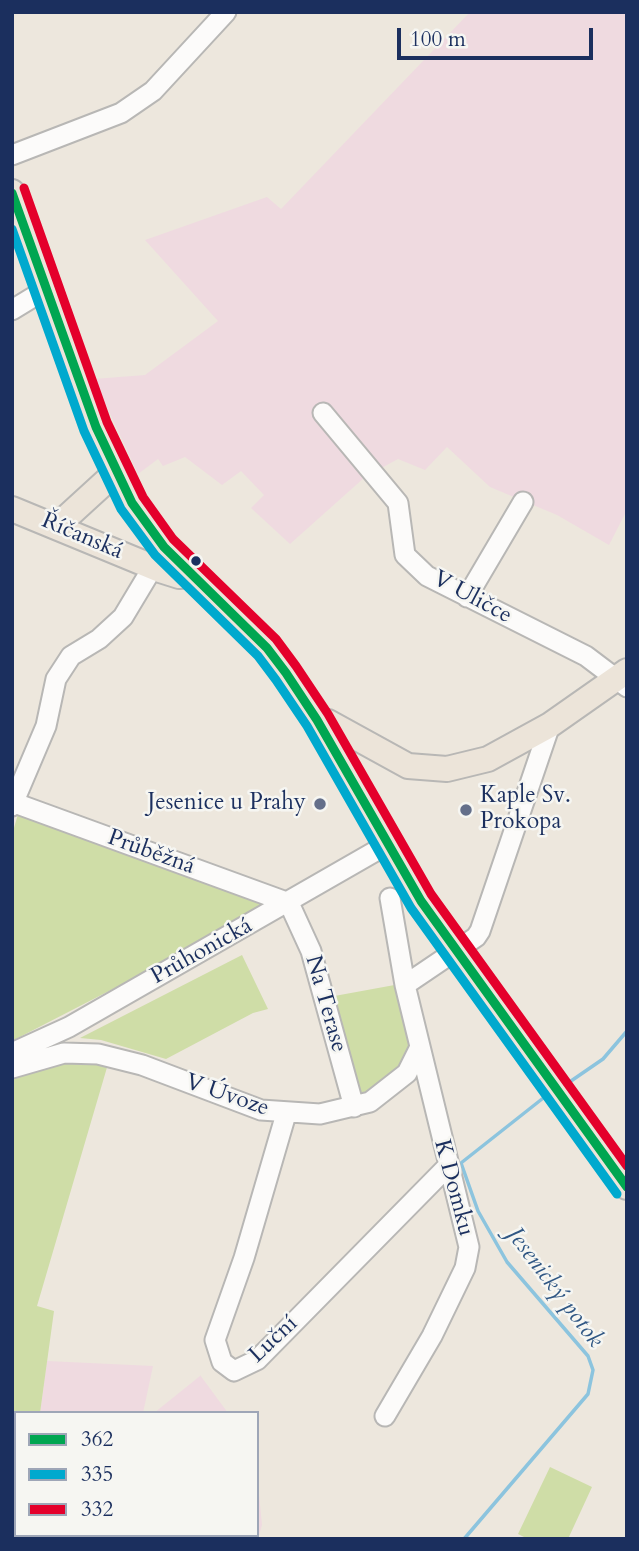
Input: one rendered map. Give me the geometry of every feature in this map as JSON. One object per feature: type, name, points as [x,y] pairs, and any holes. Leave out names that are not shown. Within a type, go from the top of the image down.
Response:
[{"type":"main road","points":[[12,192],[115,472],[141,518],[191,575],[267,648],[317,720],[388,844],[454,950],[627,1187]]},
{"type":"main road","points":[[57,526],[115,472]]},
{"type":"main road","name":"Říčanská","points":[[12,509],[153,567],[179,576],[191,575]]},
{"type":"main road","points":[[317,720],[408,766],[447,769],[488,759],[551,725],[623,679]]},
{"type":"street","points":[[12,155],[121,113],[153,91],[226,12]]},
{"type":"street","points":[[12,310],[48,288]]},
{"type":"street","name":"V Uličce","points":[[323,413],[398,503],[405,555],[427,576],[586,656],[623,679]]},
{"type":"street","points":[[467,597],[523,502]]},
{"type":"street","points":[[13,803],[46,726],[56,678],[71,656],[99,639],[123,617],[153,567]]},
{"type":"street","points":[[405,985],[476,937],[480,931],[551,725]]},
{"type":"street","name":"Průběžná","points":[[13,803],[289,903]]},
{"type":"street","name":"Průhonická","points":[[12,1053],[69,1027],[388,844]]},
{"type":"street","name":"K Domku","points":[[385,1416],[432,1336],[468,1257],[468,1235],[447,1167],[405,985],[390,898]]},
{"type":"street","name":"Na Terase","points":[[289,903],[311,951],[354,1107]]},
{"type":"street","name":"V Úvoze","points":[[12,1068],[64,1053],[99,1054],[142,1065],[261,1110],[286,1114],[320,1114],[370,1102],[400,1080],[413,1066],[420,1046]]},
{"type":"street","name":"Luční","points":[[286,1114],[244,1258],[215,1340],[222,1362],[234,1371],[257,1360],[447,1167]]},
{"type":"shaded area","points":[[470,12],[627,12],[627,510],[609,545],[557,515],[490,487],[447,447],[425,470],[398,459],[365,477],[290,544],[251,508],[264,495],[241,471],[222,485],[185,457],[163,466],[158,459],[138,474],[94,379],[145,375],[218,321],[145,240],[267,197],[281,209]]},
{"type":"shaded area","points":[[47,1361],[153,1366],[143,1411],[40,1411]]},
{"type":"shaded area","points":[[200,1376],[227,1411],[156,1411]]},
{"type":"shaded area","points":[[12,1455],[14,1537],[259,1537],[258,1539],[12,1539]]},
{"type":"shaded area","points":[[259,1494],[262,1525],[259,1536]]},
{"type":"green space","points":[[18,814],[267,901],[268,909],[12,1041],[12,835]]},
{"type":"green space","points":[[242,955],[268,1009],[253,1013],[166,1059],[101,1040],[80,1038]]},
{"type":"green space","points":[[400,984],[412,1053],[389,1080],[361,1096],[329,997]]},
{"type":"green space","points":[[90,1061],[108,1064],[37,1306],[54,1311],[40,1411],[14,1411],[14,1456],[12,1076],[60,1062]]},
{"type":"green space","points":[[550,1467],[592,1487],[568,1539],[528,1539],[518,1534]]},
{"type":"waterway","name":"Jesenický potok","points":[[571,1081],[603,1059],[627,1031]]},
{"type":"waterway","name":"Jesenický potok","points":[[464,1539],[588,1394],[593,1370],[588,1356],[507,1262],[478,1211],[461,1163],[542,1099]]},
{"type":"transit line","name":"332","points":[[24,188],[107,422],[143,497],[173,539],[276,639],[296,666],[328,714],[431,894],[627,1166]]},
{"type":"transit line","name":"362","points":[[12,193],[96,427],[132,503],[164,547],[267,648],[286,673],[317,720],[421,901],[627,1187]]},
{"type":"transit line","name":"335","points":[[12,229],[84,431],[121,509],[155,555],[258,656],[276,680],[307,726],[411,908],[617,1194]]},
{"type":"place","name":"Jesenice u Prahy","points":[[320,804]]},
{"type":"place","name":"Kaple Sv. Prokopa","points":[[466,810]]}]
